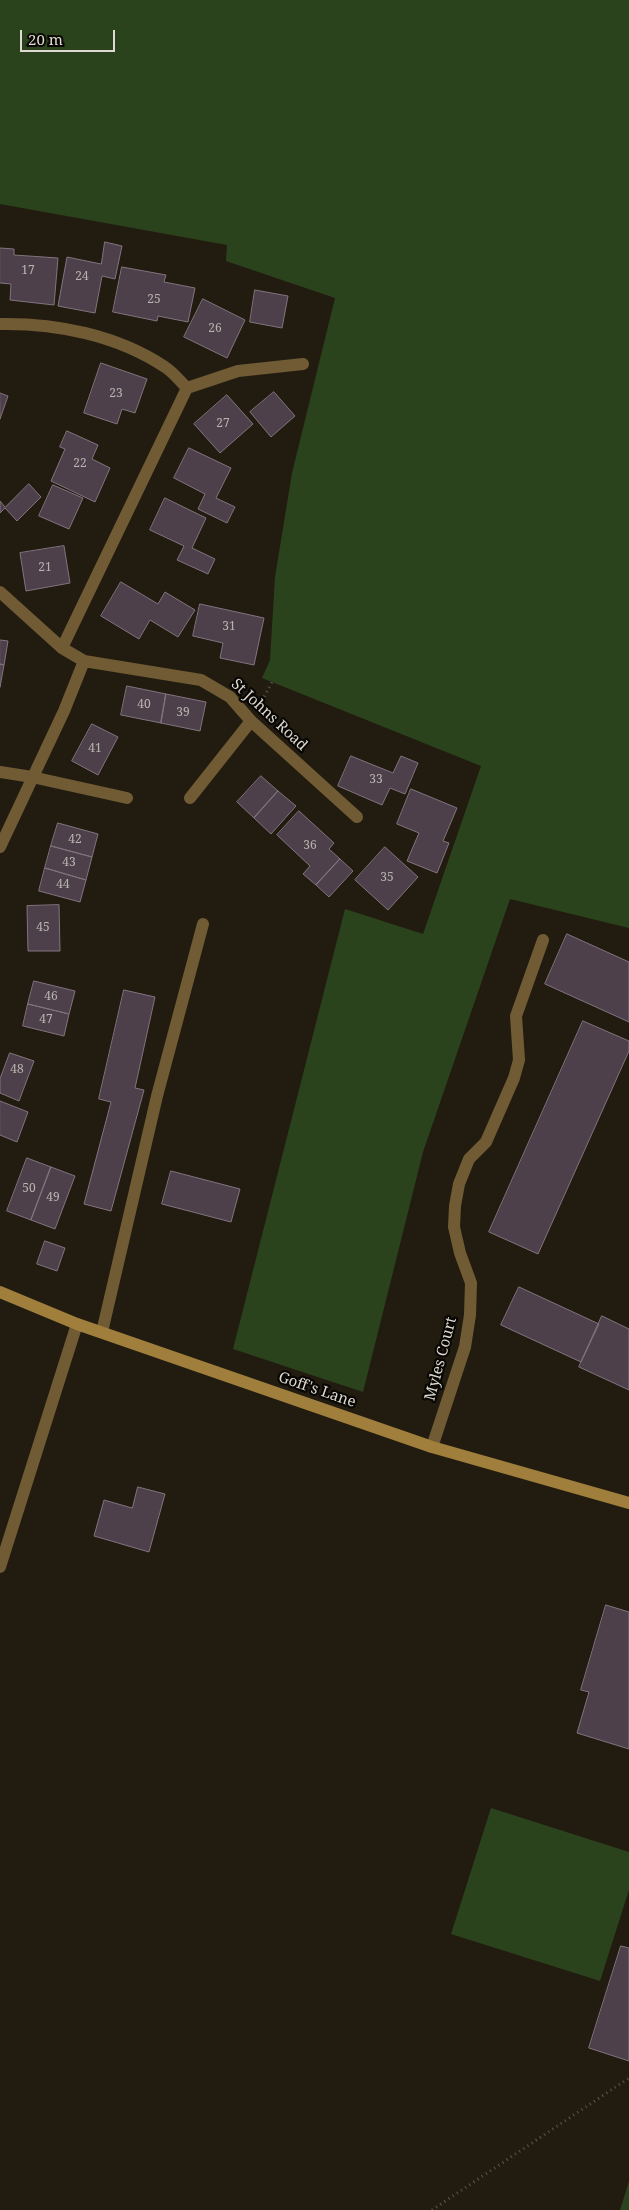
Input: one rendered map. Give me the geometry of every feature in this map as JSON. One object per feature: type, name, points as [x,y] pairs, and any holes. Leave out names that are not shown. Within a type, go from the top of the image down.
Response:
[{"type":"main road","name":"Goff's Lane","points":[[0,1292],[77,1324],[432,1447],[629,1503]]},
{"type":"street","points":[[0,324],[28,324],[77,331],[128,347],[166,367],[187,388]]},
{"type":"street","points":[[62,648],[187,388],[238,371],[303,364]]},
{"type":"street","name":"St Johns Road","points":[[0,592],[62,648],[84,661],[201,680],[230,697],[251,722],[356,817]]},
{"type":"street","points":[[0,847],[64,711],[84,661]]},
{"type":"street","points":[[190,798],[251,722]]},
{"type":"street","points":[[0,772],[32,777],[127,798]]},
{"type":"street","points":[[102,1332],[157,1096],[203,924]]},
{"type":"street","name":"Myles Court","points":[[432,1447],[464,1347],[470,1315],[471,1283],[460,1253],[454,1227],[459,1184],[469,1159],[486,1142],[514,1078],[519,1060],[516,1016],[543,940]]},
{"type":"street","points":[[0,1568],[77,1324]]},
{"type":"path","points":[[432,2210],[629,2078]]},
{"type":"green space","points":[[0,0],[629,0],[629,928],[510,899],[423,1152],[363,1392],[233,1349],[345,909],[423,934],[481,766],[262,678],[270,660],[275,577],[292,473],[335,298],[226,261],[227,245],[0,204]]},
{"type":"green space","points":[[491,1808],[629,1852],[629,1890],[600,1981],[451,1934]]},
{"type":"green space","points":[[629,2181],[629,2210],[620,2210]]},
{"type":"building","points":[[105,242],[122,246],[115,279],[102,276],[95,313],[58,306],[67,257],[101,264]]},
{"type":"building","points":[[0,248],[14,249],[14,255],[58,258],[54,305],[10,300],[11,284],[0,283]]},
{"type":"building","points":[[122,267],[166,275],[164,282],[195,288],[188,322],[158,316],[157,321],[113,312]]},
{"type":"building","points":[[255,290],[288,296],[282,328],[250,322]]},
{"type":"building","points":[[203,299],[245,320],[227,358],[184,337]]},
{"type":"building","points":[[101,363],[147,379],[135,413],[122,409],[117,424],[84,413]]},
{"type":"building","points":[[274,392],[295,416],[271,437],[250,412]]},
{"type":"building","points":[[0,393],[8,396],[0,419]]},
{"type":"building","points":[[227,395],[253,424],[220,453],[194,424]]},
{"type":"building","points":[[67,431],[98,445],[92,459],[110,468],[95,502],[51,481],[65,449],[60,447]]},
{"type":"building","points":[[189,448],[231,468],[216,498],[235,507],[227,523],[198,509],[205,494],[174,478]]},
{"type":"building","points":[[29,484],[41,497],[17,521],[5,508],[0,513],[0,501],[5,507]]},
{"type":"building","points":[[53,485],[83,498],[69,529],[39,516]]},
{"type":"building","points":[[165,498],[206,518],[192,548],[215,559],[208,574],[177,560],[184,546],[150,530]]},
{"type":"building","points":[[64,546],[70,583],[26,591],[20,553]]},
{"type":"building","points":[[121,582],[158,604],[165,592],[195,610],[178,637],[150,620],[139,639],[101,616]]},
{"type":"building","points":[[200,604],[264,618],[254,665],[220,658],[223,643],[193,636]]},
{"type":"building","points":[[0,640],[8,641],[4,665],[0,664]]},
{"type":"building","points":[[0,664],[4,665],[0,687]]},
{"type":"building","points":[[127,686],[166,694],[161,723],[121,715]]},
{"type":"building","points":[[166,694],[206,702],[200,731],[161,723]]},
{"type":"building","points":[[92,724],[118,737],[98,775],[72,761]]},
{"type":"building","points":[[351,756],[393,773],[401,756],[418,763],[405,794],[390,788],[382,805],[338,786]]},
{"type":"building","points":[[261,776],[278,791],[254,818],[237,802]]},
{"type":"building","points":[[411,789],[457,808],[443,841],[449,843],[437,873],[407,861],[419,833],[397,824]]},
{"type":"building","points":[[278,791],[296,806],[271,834],[254,818]]},
{"type":"building","points":[[299,811],[334,843],[329,849],[340,859],[316,885],[303,874],[310,866],[277,835]]},
{"type":"building","points":[[58,823],[98,834],[92,857],[51,846]]},
{"type":"building","points":[[51,846],[92,857],[86,880],[45,868]]},
{"type":"building","points":[[385,847],[418,877],[388,910],[355,880]]},
{"type":"building","points":[[340,859],[353,871],[329,897],[316,885]]},
{"type":"building","points":[[45,868],[86,880],[80,902],[39,891]]},
{"type":"building","points":[[59,905],[60,951],[28,951],[27,906]]},
{"type":"building","points":[[567,934],[629,962],[629,1022],[545,984]]},
{"type":"building","points":[[34,981],[75,991],[69,1014],[28,1004]]},
{"type":"building","points":[[124,990],[155,997],[135,1088],[144,1090],[111,1211],[84,1204],[111,1102],[99,1099]]},
{"type":"building","points":[[28,1004],[69,1014],[64,1036],[23,1026]]},
{"type":"building","points":[[583,1021],[629,1041],[629,1051],[538,1254],[489,1232]]},
{"type":"building","points":[[10,1053],[34,1061],[19,1101],[0,1093],[0,1079]]},
{"type":"building","points":[[0,1101],[28,1112],[17,1142],[0,1135]]},
{"type":"building","points":[[27,1158],[51,1167],[31,1220],[7,1211]]},
{"type":"building","points":[[51,1167],[75,1176],[55,1229],[31,1220]]},
{"type":"building","points":[[171,1171],[240,1189],[231,1222],[162,1204]]},
{"type":"building","points":[[45,1241],[65,1248],[57,1271],[37,1264]]},
{"type":"building","points":[[519,1287],[599,1324],[581,1362],[501,1325]]},
{"type":"building","points":[[602,1316],[629,1329],[629,1390],[579,1367]]},
{"type":"building","points":[[138,1487],[165,1494],[149,1552],[94,1536],[104,1500],[132,1508]]},
{"type":"building","points":[[606,1605],[629,1612],[629,1749],[577,1733],[589,1692],[581,1690]]},
{"type":"building","points":[[621,1946],[629,1948],[629,2061],[589,2048]]}]
